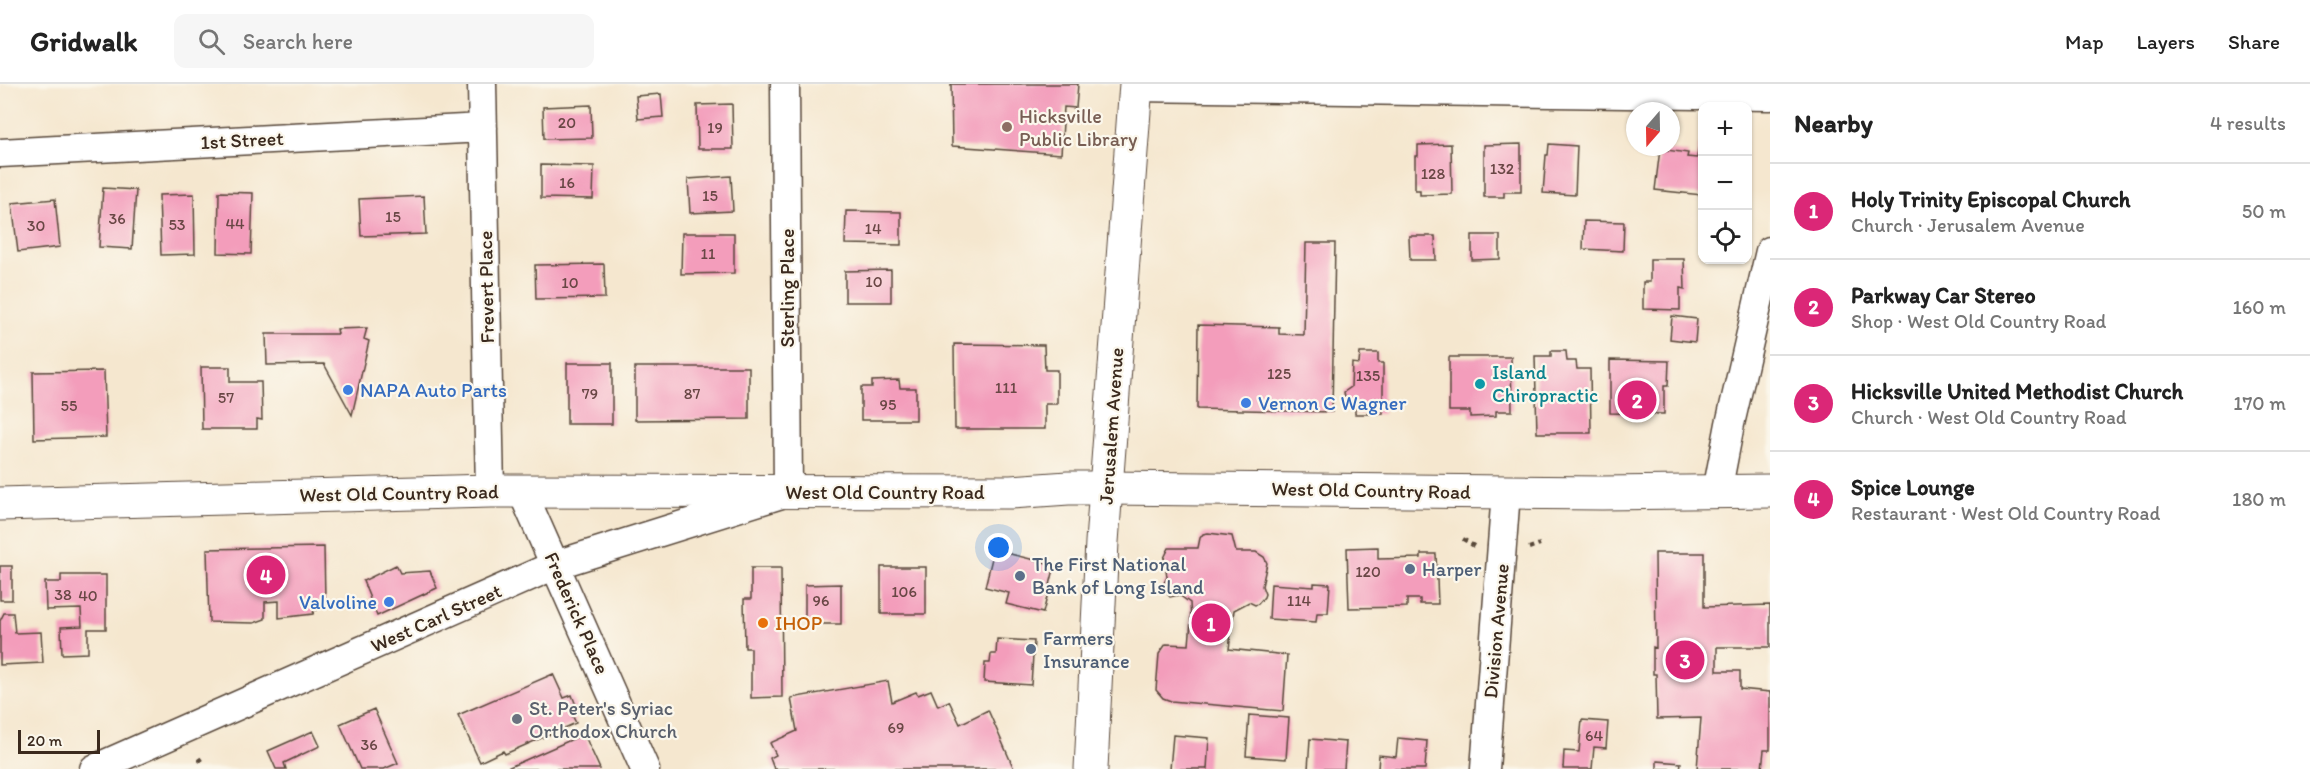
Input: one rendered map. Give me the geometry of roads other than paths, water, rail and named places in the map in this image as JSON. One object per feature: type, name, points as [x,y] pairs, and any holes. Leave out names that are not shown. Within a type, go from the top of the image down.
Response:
[{"type":"main road","name":"Jerusalem Avenue","points":[[1091,769],[1106,488],[1135,86]]},
{"type":"main road","name":"West Old Country Road","points":[[0,504],[489,490],[1011,492],[1106,488],[1506,492],[1770,491]]},
{"type":"street","name":"Frevert Place","points":[[482,84],[489,490]]},
{"type":"street","name":"Sterling Place","points":[[785,84],[788,492]]},
{"type":"street","points":[[1135,86],[1770,96]]},
{"type":"street","name":"1st Street","points":[[0,153],[483,128]]},
{"type":"street","points":[[1717,492],[1730,424],[1770,251]]},
{"type":"street","name":"Frederick Place","points":[[522,491],[645,769]]},
{"type":"street","name":"West Carl Street","points":[[94,769],[555,565],[788,492]]},
{"type":"street","name":"Division Avenue","points":[[1485,769],[1506,492]]},
{"type":"place","name":"Hicksville Public Library","points":[[1007,127]]},
{"type":"place","name":"Island Chiropractic","points":[[1480,384]]},
{"type":"place","name":"NAPA Auto Parts","points":[[348,390]]},
{"type":"place","name":"Parkway Car Stereo","points":[[1637,400]]},
{"type":"place","name":"Vernon C Wagner","points":[[1246,403]]},
{"type":"place","name":"Harper","points":[[1410,569]]},
{"type":"place","name":"Spice Lounge","points":[[266,575]]},
{"type":"place","name":"The First National Bank of Long Island","points":[[1020,576]]},
{"type":"place","name":"Valvoline","points":[[389,602]]},
{"type":"place","name":"IHOP","points":[[763,623]]},
{"type":"place","name":"Holy Trinity Episcopal Church","points":[[1211,623]]},
{"type":"place","name":"Farmers Insurance","points":[[1031,649]]},
{"type":"place","name":"Hicksville United Methodist Church","points":[[1685,660]]},
{"type":"place","name":"St. Peter's Syriac Orthodox Church","points":[[517,719]]}]
